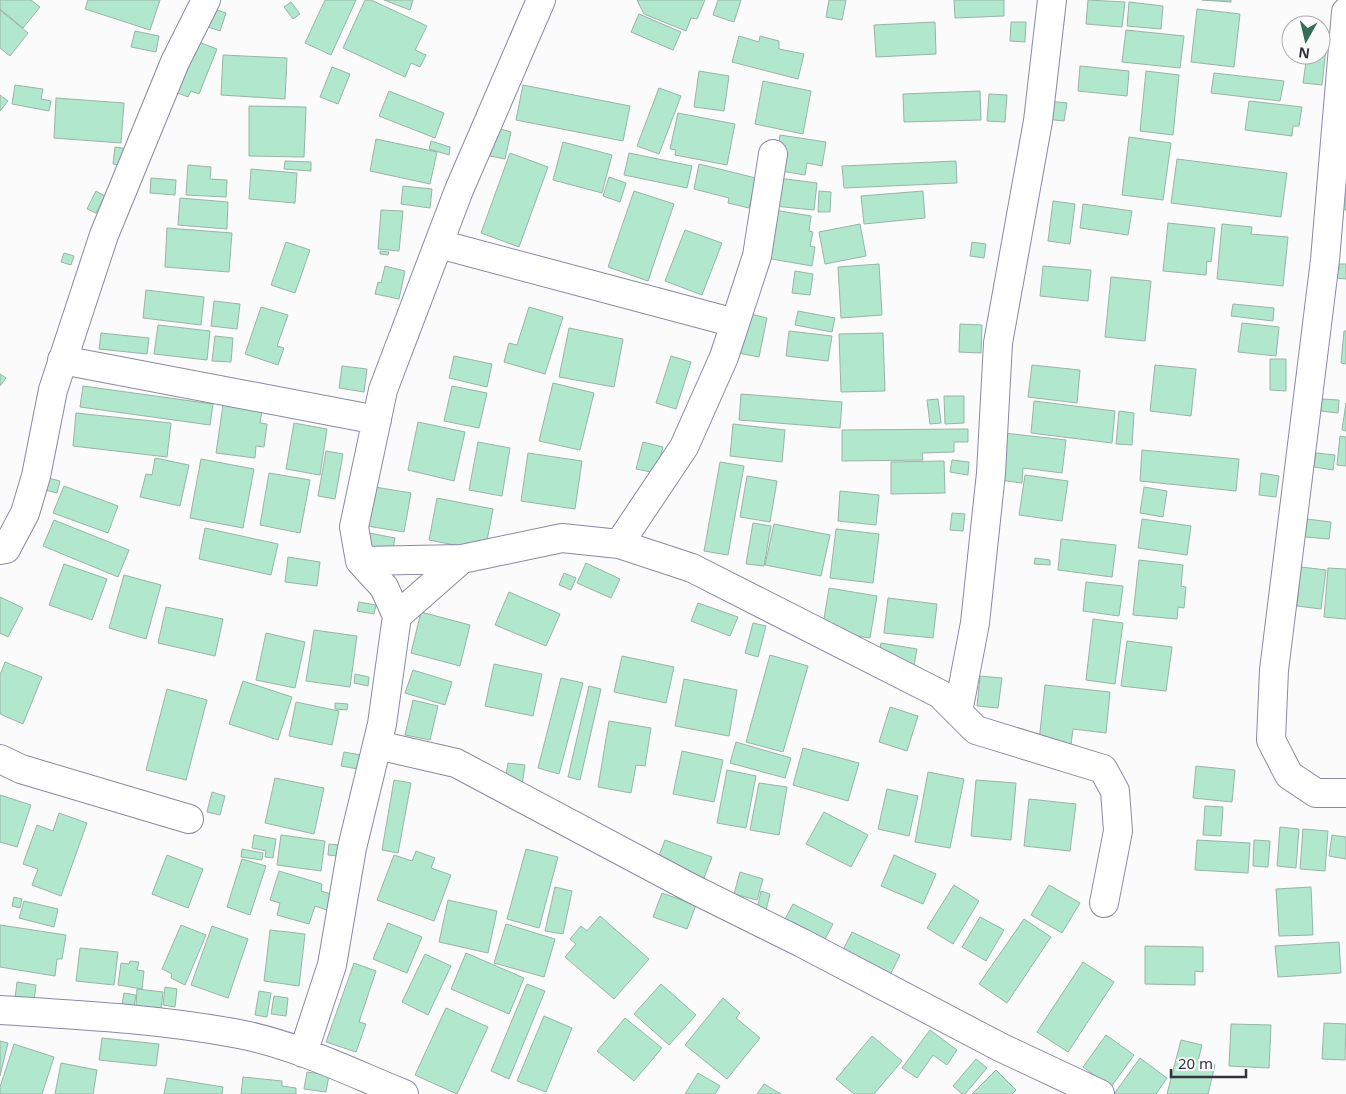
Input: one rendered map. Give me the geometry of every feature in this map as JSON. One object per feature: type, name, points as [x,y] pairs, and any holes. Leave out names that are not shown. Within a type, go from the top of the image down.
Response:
[{"type":"street","points":[[0,550],[6,549],[25,514],[36,476],[53,390],[104,234],[175,62],[206,0]]},
{"type":"street","points":[[303,1053],[332,965],[352,848],[377,745],[397,616],[384,587],[360,561],[354,527],[377,420],[384,390],[439,244],[508,73],[541,0]]},
{"type":"street","points":[[958,712],[976,613],[990,474],[998,343],[1038,121],[1052,0]]},
{"type":"street","points":[[1346,12],[1325,260],[1274,670],[1270,740],[1289,775],[1316,792],[1346,793]]},
{"type":"street","points":[[619,544],[684,447],[724,357],[757,256],[773,154]]},
{"type":"street","points":[[439,244],[735,323]]},
{"type":"street","points":[[62,360],[377,420]]},
{"type":"street","points":[[360,561],[462,559],[562,538],[619,544],[692,568],[940,694],[976,730],[1103,769],[1115,791],[1118,831],[1104,903]]},
{"type":"street","points":[[397,616],[462,559]]},
{"type":"street","points":[[377,745],[456,763],[691,888],[802,943],[1000,1047],[1100,1094]]},
{"type":"street","points":[[0,759],[21,768],[189,819]]},
{"type":"street","points":[[0,1010],[122,1018],[240,1034],[303,1053],[404,1094]]},
{"type":"building","points":[[0,0],[31,0],[40,7],[23,28],[0,9]]},
{"type":"building","points":[[88,0],[160,0],[150,30],[85,9]]},
{"type":"building","points":[[325,0],[356,0],[331,55],[305,43]]},
{"type":"building","points":[[365,0],[371,0],[427,26],[415,50],[426,55],[420,67],[411,63],[405,77],[343,48]]},
{"type":"building","points":[[384,0],[413,0],[410,10]]},
{"type":"building","points":[[637,0],[705,0],[697,19],[691,18],[686,31],[644,14]]},
{"type":"building","points":[[718,0],[741,0],[734,22],[713,15]]},
{"type":"building","points":[[829,0],[846,0],[842,20],[826,17]]},
{"type":"building","points":[[954,0],[1004,0],[1004,16],[955,18]]},
{"type":"building","points":[[1088,0],[1125,2],[1122,27],[1086,24]]},
{"type":"building","points":[[1202,0],[1231,0],[1231,2]]},
{"type":"building","points":[[291,2],[300,14],[293,19],[284,7]]},
{"type":"building","points":[[1129,2],[1163,6],[1161,29],[1127,26]]},
{"type":"building","points":[[211,8],[226,13],[220,31],[205,26]]},
{"type":"building","points":[[1197,9],[1240,14],[1234,67],[1191,62]]},
{"type":"building","points":[[0,10],[28,33],[10,56],[0,48]]},
{"type":"building","points":[[639,14],[681,32],[673,50],[631,32]]},
{"type":"building","points":[[935,22],[936,54],[876,57],[874,25]]},
{"type":"building","points":[[1011,22],[1026,22],[1025,42],[1010,41]]},
{"type":"building","points":[[1126,30],[1184,36],[1180,68],[1122,62]]},
{"type":"building","points":[[135,31],[159,36],[156,52],[131,47]]},
{"type":"building","points":[[739,36],[759,42],[760,36],[779,41],[779,49],[804,54],[798,79],[732,62]]},
{"type":"building","points":[[196,41],[217,49],[199,94],[191,91],[188,97],[175,92]]},
{"type":"building","points":[[223,55],[287,58],[285,99],[221,95]]},
{"type":"building","points":[[1306,65],[1324,65],[1322,85],[1303,83]]},
{"type":"building","points":[[1080,66],[1129,71],[1127,96],[1078,91]]},
{"type":"building","points":[[332,67],[350,74],[338,104],[320,97]]},
{"type":"building","points":[[699,71],[729,76],[724,111],[694,107]]},
{"type":"building","points":[[1146,71],[1179,75],[1173,135],[1140,131]]},
{"type":"building","points":[[1214,73],[1284,81],[1280,101],[1211,93]]},
{"type":"building","points":[[763,81],[811,91],[803,134],[755,124]]},
{"type":"building","points":[[15,85],[43,89],[41,99],[51,101],[49,111],[12,104]]},
{"type":"building","points":[[523,85],[630,106],[623,141],[516,120]]},
{"type":"building","points":[[659,88],[681,96],[659,154],[637,146]]},
{"type":"building","points":[[389,91],[444,113],[435,138],[379,116]]},
{"type":"building","points":[[980,91],[981,120],[904,122],[903,94]]},
{"type":"building","points":[[989,94],[1007,95],[1005,122],[987,121]]},
{"type":"building","points":[[0,95],[8,101],[0,111]]},
{"type":"building","points":[[56,98],[124,103],[121,143],[54,138]]},
{"type":"building","points":[[1047,101],[1067,103],[1064,121],[1045,119]]},
{"type":"building","points":[[1249,101],[1302,107],[1299,126],[1293,126],[1292,136],[1245,130]]},
{"type":"building","points":[[249,106],[306,107],[304,157],[249,156]]},
{"type":"building","points":[[678,113],[735,124],[727,165],[675,155],[676,150],[670,149]]},
{"type":"building","points":[[497,128],[511,132],[505,159],[490,156]]},
{"type":"building","points":[[780,135],[826,142],[822,166],[807,163],[805,175],[775,170]]},
{"type":"building","points":[[1129,137],[1171,143],[1163,200],[1122,195]]},
{"type":"building","points":[[376,139],[437,152],[430,184],[370,171]]},
{"type":"building","points":[[431,141],[450,147],[449,155],[429,149]]},
{"type":"building","points":[[563,142],[612,155],[602,193],[553,180]]},
{"type":"building","points":[[115,147],[128,149],[127,166],[113,164]]},
{"type":"building","points":[[510,153],[548,167],[519,247],[481,233]]},
{"type":"building","points":[[629,153],[692,166],[687,188],[624,175]]},
{"type":"building","points":[[1177,159],[1287,173],[1281,217],[1171,203]]},
{"type":"building","points":[[285,161],[311,162],[311,171],[284,169]]},
{"type":"building","points":[[956,161],[957,183],[844,188],[842,166]]},
{"type":"building","points":[[699,164],[756,178],[749,208],[728,203],[729,198],[694,189]]},
{"type":"building","points":[[188,165],[211,167],[210,179],[227,180],[226,197],[186,195]]},
{"type":"building","points":[[251,169],[297,173],[295,203],[249,199]]},
{"type":"building","points":[[609,177],[626,183],[620,202],[603,196]]},
{"type":"building","points":[[151,178],[176,180],[175,195],[150,193]]},
{"type":"building","points":[[778,178],[817,183],[814,210],[774,206]]},
{"type":"building","points":[[403,186],[432,189],[430,208],[401,204]]},
{"type":"building","points":[[96,191],[105,196],[96,213],[87,209]]},
{"type":"building","points":[[634,191],[674,204],[648,281],[608,267]]},
{"type":"building","points":[[819,191],[831,192],[830,212],[818,212]]},
{"type":"building","points":[[923,191],[925,218],[864,224],[861,196]]},
{"type":"building","points":[[1342,192],[1346,193],[1346,210],[1341,209]]},
{"type":"building","points":[[180,198],[228,202],[227,229],[178,225]]},
{"type":"building","points":[[1053,201],[1075,204],[1070,244],[1048,241]]},
{"type":"building","points":[[1083,204],[1132,211],[1128,235],[1080,228]]},
{"type":"building","points":[[381,210],[403,211],[399,251],[378,249]]},
{"type":"building","points":[[774,210],[811,216],[809,231],[813,232],[810,246],[815,247],[812,266],[766,258]]},
{"type":"building","points":[[1168,223],[1215,228],[1211,262],[1207,261],[1206,275],[1163,271]]},
{"type":"building","points":[[860,224],[866,256],[825,264],[819,232]]},
{"type":"building","points":[[1222,224],[1252,227],[1251,234],[1288,237],[1283,286],[1217,279]]},
{"type":"building","points":[[167,228],[232,233],[229,272],[165,267]]},
{"type":"building","points":[[685,230],[722,243],[702,295],[665,281]]},
{"type":"building","points":[[286,242],[310,250],[295,293],[271,285]]},
{"type":"building","points":[[972,242],[986,244],[984,258],[970,256]]},
{"type":"building","points":[[380,251],[389,252],[388,255],[380,254]]},
{"type":"building","points":[[64,253],[74,256],[71,265],[61,262]]},
{"type":"building","points":[[879,264],[882,315],[841,318],[838,267]]},
{"type":"building","points":[[1339,264],[1346,264],[1346,279],[1335,278],[1335,270],[1339,270]]},
{"type":"building","points":[[385,266],[405,271],[399,299],[375,294],[378,282],[381,283]]},
{"type":"building","points":[[1043,266],[1091,270],[1088,301],[1040,296]]},
{"type":"building","points":[[795,271],[813,274],[810,295],[792,293]]},
{"type":"building","points":[[1111,277],[1151,281],[1145,341],[1105,337]]},
{"type":"building","points":[[146,290],[204,297],[201,325],[143,318]]},
{"type":"building","points":[[214,301],[240,304],[237,329],[211,326]]},
{"type":"building","points":[[1233,304],[1274,308],[1273,321],[1231,316]]},
{"type":"building","points":[[261,307],[288,315],[277,346],[284,348],[278,365],[245,354]]},
{"type":"building","points":[[529,307],[563,317],[545,374],[504,362],[509,343],[517,345]]},
{"type":"building","points":[[798,311],[835,318],[832,332],[795,325]]},
{"type":"building","points":[[747,313],[767,318],[759,357],[738,353]]},
{"type":"building","points":[[1242,323],[1279,327],[1276,356],[1238,352]]},
{"type":"building","points":[[960,324],[982,325],[981,353],[959,352]]},
{"type":"building","points":[[158,325],[210,331],[207,360],[154,354]]},
{"type":"building","points":[[569,328],[623,339],[614,387],[559,377]]},
{"type":"building","points":[[789,331],[832,336],[828,361],[786,356]]},
{"type":"building","points":[[1344,331],[1346,331],[1346,364],[1341,363]]},
{"type":"building","points":[[101,333],[149,338],[147,354],[99,349]]},
{"type":"building","points":[[883,333],[885,391],[841,392],[839,334]]},
{"type":"building","points":[[215,336],[233,338],[231,362],[212,361]]},
{"type":"building","points":[[454,356],[492,364],[487,387],[449,378]]},
{"type":"building","points":[[671,356],[691,362],[676,409],[656,403]]},
{"type":"building","points":[[1270,359],[1286,359],[1286,391],[1270,390]]},
{"type":"building","points":[[1032,365],[1080,370],[1077,403],[1028,397]]},
{"type":"building","points":[[1155,365],[1196,369],[1191,416],[1150,411]]},
{"type":"building","points":[[342,366],[367,369],[364,392],[339,388]]},
{"type":"building","points":[[0,374],[6,378],[0,386]]},
{"type":"building","points":[[553,383],[594,393],[580,450],[539,441]]},
{"type":"building","points":[[83,386],[213,404],[210,425],[80,407]]},
{"type":"building","points":[[452,386],[487,393],[479,428],[444,421]]},
{"type":"building","points":[[741,394],[842,402],[840,428],[739,420]]},
{"type":"building","points":[[944,396],[964,396],[964,423],[945,424]]},
{"type":"building","points":[[938,399],[941,423],[930,424],[927,400]]},
{"type":"building","points":[[1322,399],[1339,400],[1338,413],[1321,411]]},
{"type":"building","points":[[1034,401],[1115,411],[1112,443],[1031,433]]},
{"type":"building","points":[[1346,403],[1346,431],[1342,430]]},
{"type":"building","points":[[223,405],[262,410],[260,423],[267,424],[264,447],[256,446],[255,458],[216,453]]},
{"type":"building","points":[[1119,411],[1134,413],[1132,445],[1116,444]]},
{"type":"building","points":[[76,413],[171,423],[167,457],[73,446]]},
{"type":"building","points":[[418,422],[465,432],[454,481],[408,470]]},
{"type":"building","points":[[294,423],[327,429],[320,475],[286,469]]},
{"type":"building","points":[[733,424],[785,430],[782,462],[730,456]]},
{"type":"building","points":[[968,429],[968,442],[954,442],[954,452],[922,453],[923,460],[842,461],[842,430]]},
{"type":"building","points":[[1004,433],[1066,440],[1062,473],[1023,468],[1022,483],[999,480]]},
{"type":"building","points":[[1340,436],[1346,437],[1346,466],[1337,465]]},
{"type":"building","points":[[478,442],[510,448],[502,496],[469,490]]},
{"type":"building","points":[[643,442],[663,447],[656,473],[636,469]]},
{"type":"building","points":[[1142,450],[1239,459],[1236,491],[1140,481]]},
{"type":"building","points":[[326,451],[343,454],[335,499],[318,496]]},
{"type":"building","points":[[528,453],[582,461],[575,509],[521,501]]},
{"type":"building","points":[[1316,453],[1335,455],[1333,470],[1314,467]]},
{"type":"building","points":[[155,458],[189,465],[180,506],[140,497],[146,474],[152,475]]},
{"type":"building","points":[[201,459],[254,469],[243,528],[190,518]]},
{"type":"building","points":[[952,460],[969,462],[968,475],[950,472]]},
{"type":"building","points":[[944,461],[945,493],[891,494],[891,462]]},
{"type":"building","points":[[720,462],[744,466],[728,555],[704,551]]},
{"type":"building","points":[[269,473],[310,480],[300,533],[260,525]]},
{"type":"building","points":[[1261,473],[1279,476],[1276,497],[1259,495]]},
{"type":"building","points":[[1025,475],[1068,481],[1062,521],[1019,515]]},
{"type":"building","points":[[747,476],[777,481],[770,522],[740,517]]},
{"type":"building","points":[[48,478],[60,481],[57,493],[45,490]]},
{"type":"building","points":[[64,486],[118,506],[108,533],[53,513]]},
{"type":"building","points":[[375,487],[411,493],[404,532],[367,526]]},
{"type":"building","points":[[1144,487],[1167,491],[1163,517],[1140,513]]},
{"type":"building","points":[[840,491],[879,495],[876,525],[838,521]]},
{"type":"building","points":[[437,498],[493,509],[485,551],[429,540]]},
{"type":"building","points":[[952,513],[965,514],[963,531],[950,530]]},
{"type":"building","points":[[1142,519],[1191,526],[1187,555],[1138,548]]},
{"type":"building","points":[[1307,519],[1331,522],[1329,539],[1305,537]]},
{"type":"building","points":[[54,520],[129,550],[118,577],[43,546]]},
{"type":"building","points":[[753,523],[771,526],[764,566],[746,564]]},
{"type":"building","points":[[774,524],[830,535],[821,576],[765,565]]},
{"type":"building","points":[[205,528],[278,544],[271,575],[199,559]]},
{"type":"building","points":[[836,529],[879,534],[873,583],[830,578]]},
{"type":"building","points":[[364,532],[395,538],[392,555],[360,549]]},
{"type":"building","points":[[1061,539],[1116,545],[1112,577],[1058,570]]},
{"type":"building","points":[[288,557],[320,562],[317,586],[285,582]]},
{"type":"building","points":[[1035,558],[1050,560],[1050,565],[1034,564]]},
{"type":"building","points":[[1139,560],[1183,565],[1181,586],[1186,587],[1184,608],[1178,607],[1177,619],[1133,615]]},
{"type":"building","points":[[586,563],[620,579],[611,598],[577,583]]},
{"type":"building","points":[[64,564],[107,579],[92,620],[49,605]]},
{"type":"building","points":[[1301,567],[1326,570],[1321,609],[1297,606]]},
{"type":"building","points":[[1328,568],[1346,569],[1346,619],[1324,617]]},
{"type":"building","points":[[564,573],[576,578],[571,590],[559,585]]},
{"type":"building","points":[[124,575],[161,585],[146,639],[109,628]]},
{"type":"building","points":[[1086,582],[1123,586],[1119,616],[1083,611]]},
{"type":"building","points":[[829,588],[877,596],[870,638],[822,631]]},
{"type":"building","points":[[509,592],[560,614],[546,646],[495,625]]},
{"type":"building","points":[[0,597],[23,608],[8,637],[0,633]]},
{"type":"building","points":[[888,598],[937,604],[933,638],[884,633]]},
{"type":"building","points":[[359,602],[376,605],[374,614],[357,611]]},
{"type":"building","points":[[698,603],[738,617],[730,636],[691,621]]},
{"type":"building","points":[[166,607],[223,619],[215,656],[158,643]]},
{"type":"building","points":[[421,612],[470,625],[460,666],[411,653]]},
{"type":"building","points":[[1093,619],[1123,623],[1115,684],[1086,680]]},
{"type":"building","points":[[753,623],[766,626],[758,657],[745,653]]},
{"type":"building","points":[[314,630],[357,636],[350,687],[306,681]]},
{"type":"building","points":[[266,633],[305,642],[295,688],[256,680]]},
{"type":"building","points":[[1127,641],[1172,647],[1166,691],[1121,686]]},
{"type":"building","points":[[881,643],[917,649],[914,666],[878,659]]},
{"type":"building","points":[[770,655],[808,666],[783,752],[746,742]]},
{"type":"building","points":[[622,656],[674,667],[666,703],[614,692]]},
{"type":"building","points":[[5,662],[42,677],[23,724],[0,714],[0,675]]},
{"type":"building","points":[[494,664],[542,674],[533,716],[485,706]]},
{"type":"building","points":[[413,670],[452,682],[445,705],[405,693]]},
{"type":"building","points":[[355,674],[369,677],[368,686],[354,683]]},
{"type":"building","points":[[980,676],[1002,678],[998,708],[977,706]]},
{"type":"building","points":[[561,678],[583,683],[559,774],[538,768]]},
{"type":"building","points":[[684,679],[737,690],[729,736],[675,726]]},
{"type":"building","points":[[243,681],[292,697],[278,740],[229,724]]},
{"type":"building","points":[[1045,685],[1110,692],[1106,733],[1073,729],[1071,745],[1039,741]]},
{"type":"building","points":[[589,686],[601,689],[580,780],[568,777]]},
{"type":"building","points":[[167,689],[207,700],[186,780],[146,770]]},
{"type":"building","points":[[413,700],[438,706],[430,740],[405,735]]},
{"type":"building","points":[[296,702],[339,711],[332,745],[289,736]]},
{"type":"building","points":[[335,703],[348,704],[347,710],[335,709]]},
{"type":"building","points":[[890,707],[918,716],[907,751],[879,742]]},
{"type":"building","points":[[609,721],[651,728],[645,766],[636,765],[631,793],[598,787]]},
{"type":"building","points":[[736,742],[791,758],[785,778],[730,763]]},
{"type":"building","points":[[803,748],[859,763],[848,801],[793,785]]},
{"type":"building","points":[[682,751],[723,760],[714,802],[673,794]]},
{"type":"building","points":[[344,752],[361,755],[358,769],[341,766]]},
{"type":"building","points":[[508,763],[525,765],[522,785],[505,782]]},
{"type":"building","points":[[1196,766],[1235,770],[1232,802],[1193,798]]},
{"type":"building","points":[[727,770],[756,776],[746,828],[717,823]]},
{"type":"building","points":[[928,772],[964,779],[950,848],[915,842]]},
{"type":"building","points":[[275,778],[324,788],[314,834],[265,823]]},
{"type":"building","points":[[394,780],[411,783],[398,853],[382,850]]},
{"type":"building","points":[[976,780],[1016,783],[1011,840],[971,836]]},
{"type":"building","points":[[759,783],[787,787],[779,835],[750,830]]},
{"type":"building","points":[[887,789],[918,796],[909,836],[878,829]]},
{"type":"building","points":[[212,792],[225,796],[220,815],[207,812]]},
{"type":"building","points":[[0,795],[31,805],[17,847],[0,842]]},
{"type":"building","points":[[1029,799],[1076,804],[1070,851],[1024,846]]},
{"type":"building","points":[[1205,806],[1223,807],[1221,836],[1203,835]]},
{"type":"building","points":[[824,812],[868,835],[851,867],[806,844]]},
{"type":"building","points":[[59,813],[87,823],[61,896],[32,885],[38,869],[23,864],[37,825],[53,831]]},
{"type":"building","points":[[1280,827],[1299,829],[1296,868],[1277,866]]},
{"type":"building","points":[[1303,829],[1328,831],[1325,871],[1300,869]]},
{"type":"building","points":[[254,835],[276,839],[273,858],[265,857],[266,851],[252,848]]},
{"type":"building","points":[[281,835],[325,841],[321,871],[277,865]]},
{"type":"building","points":[[1332,835],[1346,837],[1346,859],[1329,856]]},
{"type":"building","points":[[665,840],[712,857],[704,878],[657,861]]},
{"type":"building","points":[[1197,840],[1250,843],[1248,873],[1195,870]]},
{"type":"building","points":[[1254,840],[1270,841],[1268,867],[1253,866]]},
{"type":"building","points":[[329,844],[339,845],[338,856],[328,855]]},
{"type":"building","points":[[242,849],[263,853],[262,860],[241,857]]},
{"type":"building","points":[[526,849],[558,857],[539,928],[507,919]]},
{"type":"building","points":[[416,851],[435,858],[431,868],[451,875],[434,921],[377,900],[394,855],[412,861]]},
{"type":"building","points":[[167,855],[203,869],[188,908],[152,894]]},
{"type":"building","points":[[894,855],[936,874],[923,904],[881,886]]},
{"type":"building","points":[[242,859],[266,866],[250,915],[227,907]]},
{"type":"building","points":[[279,871],[322,884],[321,891],[338,896],[333,912],[315,906],[309,924],[277,915],[280,903],[270,900]]},
{"type":"building","points":[[740,872],[763,879],[757,900],[734,894]]},
{"type":"building","points":[[954,885],[979,901],[953,944],[927,928]]},
{"type":"building","points":[[1049,885],[1080,903],[1062,933],[1031,915]]},
{"type":"building","points":[[555,887],[572,891],[563,934],[545,931]]},
{"type":"building","points":[[1311,887],[1313,935],[1279,936],[1276,889]]},
{"type":"building","points":[[761,891],[770,894],[766,910],[757,909]]},
{"type":"building","points":[[662,893],[696,905],[687,929],[653,917]]},
{"type":"building","points":[[14,897],[22,899],[20,908],[12,906]]},
{"type":"building","points":[[448,900],[497,911],[488,953],[439,942]]},
{"type":"building","points":[[24,901],[58,909],[54,927],[19,918]]},
{"type":"building","points":[[793,904],[833,924],[824,941],[784,921]]},
{"type":"building","points":[[600,916],[649,959],[614,999],[565,957],[576,944],[570,939],[581,926],[587,931]]},
{"type":"building","points":[[980,917],[1004,930],[986,961],[962,947]]},
{"type":"building","points":[[1024,919],[1051,937],[1007,1003],[979,984]]},
{"type":"building","points":[[388,923],[422,937],[407,973],[373,959]]},
{"type":"building","points":[[506,924],[555,939],[544,977],[494,963]]},
{"type":"building","points":[[0,925],[66,935],[62,959],[57,959],[55,976],[0,967]]},
{"type":"building","points":[[181,925],[206,935],[185,985],[171,978],[172,974],[162,969]]},
{"type":"building","points":[[212,926],[248,939],[228,998],[191,985]]},
{"type":"building","points":[[270,930],[305,934],[299,986],[264,981]]},
{"type":"building","points":[[852,932],[900,955],[890,975],[842,952]]},
{"type":"building","points":[[1339,942],[1341,973],[1278,977],[1275,946]]},
{"type":"building","points":[[1145,946],[1203,947],[1203,972],[1195,971],[1195,985],[1145,984]]},
{"type":"building","points":[[80,948],[118,952],[114,985],[76,981]]},
{"type":"building","points":[[466,953],[524,978],[509,1014],[451,989]]},
{"type":"building","points":[[425,954],[451,966],[428,1015],[402,1002]]},
{"type":"building","points":[[130,961],[139,962],[137,970],[144,971],[142,989],[118,985],[121,963],[129,964]]},
{"type":"building","points":[[1083,962],[1114,982],[1068,1052],[1037,1032]]},
{"type":"building","points":[[354,963],[376,971],[359,1022],[366,1024],[356,1052],[326,1042]]},
{"type":"building","points":[[17,982],[36,985],[34,1001],[15,998]]},
{"type":"building","points":[[527,984],[545,991],[509,1079],[491,1071]]},
{"type":"building","points":[[661,984],[696,1015],[669,1045],[634,1014]]},
{"type":"building","points":[[165,987],[177,989],[175,1007],[163,1005]]},
{"type":"building","points":[[137,989],[163,992],[161,1009],[136,1006]]},
{"type":"building","points":[[259,991],[271,993],[267,1017],[255,1015]]},
{"type":"building","points":[[124,993],[136,995],[134,1007],[122,1005]]},
{"type":"building","points":[[274,996],[288,998],[286,1016],[271,1014]]},
{"type":"building","points":[[723,998],[740,1013],[736,1018],[760,1038],[727,1079],[685,1045]]},
{"type":"building","points":[[446,1008],[488,1027],[457,1094],[415,1075]]},
{"type":"building","points":[[544,1016],[572,1028],[546,1092],[517,1081]]},
{"type":"building","points":[[625,1018],[662,1048],[634,1081],[597,1051]]},
{"type":"building","points":[[1324,1023],[1346,1024],[1345,1060],[1322,1059]]},
{"type":"building","points":[[1231,1024],[1271,1025],[1269,1068],[1229,1066]]},
{"type":"building","points":[[930,1030],[957,1050],[947,1065],[933,1055],[917,1078],[902,1068]]},
{"type":"building","points":[[1106,1035],[1134,1055],[1111,1087],[1083,1067]]},
{"type":"building","points":[[872,1036],[902,1061],[874,1094],[854,1094],[836,1079]]},
{"type":"building","points":[[102,1038],[159,1044],[156,1066],[99,1060]]},
{"type":"building","points":[[1181,1040],[1202,1045],[1198,1061],[1215,1065],[1208,1094],[1167,1094]]},
{"type":"building","points":[[0,1041],[8,1043],[0,1076]]},
{"type":"building","points":[[14,1044],[54,1057],[42,1094],[0,1094],[0,1087]]},
{"type":"building","points":[[1140,1058],[1167,1078],[1156,1094],[1114,1094]]},
{"type":"building","points":[[976,1059],[987,1068],[965,1094],[962,1094],[953,1086]]},
{"type":"building","points":[[61,1063],[97,1070],[93,1094],[55,1094]]},
{"type":"building","points":[[996,1070],[1016,1090],[1012,1094],[972,1094]]},
{"type":"building","points":[[307,1072],[329,1075],[326,1092],[304,1089]]},
{"type":"building","points":[[698,1073],[720,1086],[715,1094],[685,1094]]},
{"type":"building","points":[[243,1077],[282,1081],[282,1086],[296,1088],[296,1094],[241,1094]]},
{"type":"building","points":[[167,1078],[223,1087],[222,1094],[164,1094]]},
{"type":"building","points":[[764,1084],[781,1094],[757,1094]]}]
